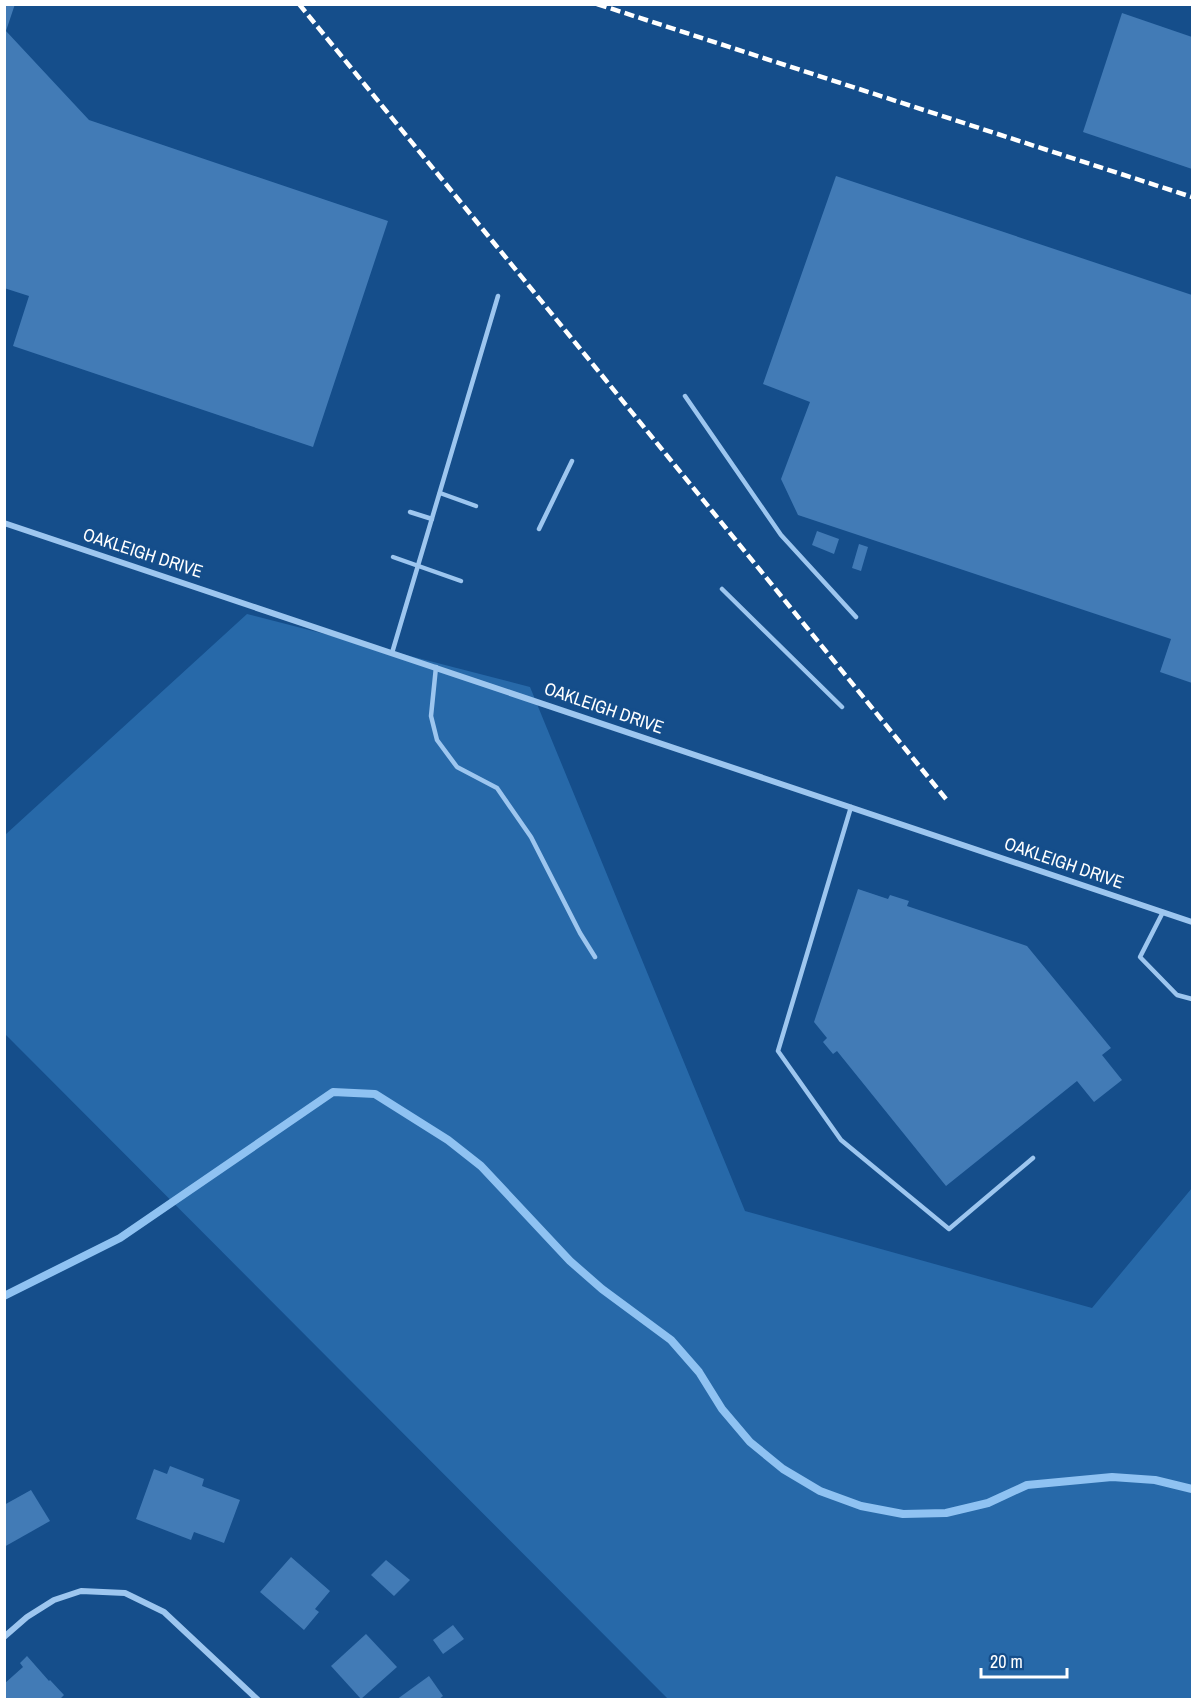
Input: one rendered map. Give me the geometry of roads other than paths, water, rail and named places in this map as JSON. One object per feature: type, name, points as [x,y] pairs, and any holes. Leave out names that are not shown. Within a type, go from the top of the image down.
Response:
[{"type":"street","name":"OAKLEIGH DRIVE","points":[[4,523],[1192,922]]},
{"type":"street","points":[[4,1637],[27,1617],[54,1600],[81,1591],[125,1593],[164,1612],[258,1700]]},
{"type":"lane","points":[[392,653],[498,296]]},
{"type":"lane","points":[[685,396],[781,535],[856,617]]},
{"type":"lane","points":[[539,529],[572,461]]},
{"type":"lane","points":[[440,493],[476,506]]},
{"type":"lane","points":[[410,512],[432,519]]},
{"type":"lane","points":[[393,557],[461,580]]},
{"type":"lane","points":[[722,589],[842,707]]},
{"type":"lane","points":[[436,667],[431,716],[437,740],[457,767],[497,788],[531,837],[580,933],[596,957]]},
{"type":"lane","points":[[851,807],[778,1051],[841,1140],[949,1229],[1033,1158]]},
{"type":"lane","points":[[1163,912],[1140,957],[1177,995],[1192,999]]},
{"type":"waterway","points":[[4,1296],[120,1238],[333,1092],[375,1094],[448,1140],[481,1166],[570,1261],[602,1289],[671,1340],[699,1372],[722,1409],[750,1442],[783,1469],[820,1491],[861,1506],[903,1514],[946,1513],[988,1503],[1027,1485],[1112,1477],[1155,1480],[1192,1489]]},
{"type":"railway","points":[[299,4],[946,799]]},
{"type":"railway","points":[[597,4],[1192,197]]}]
